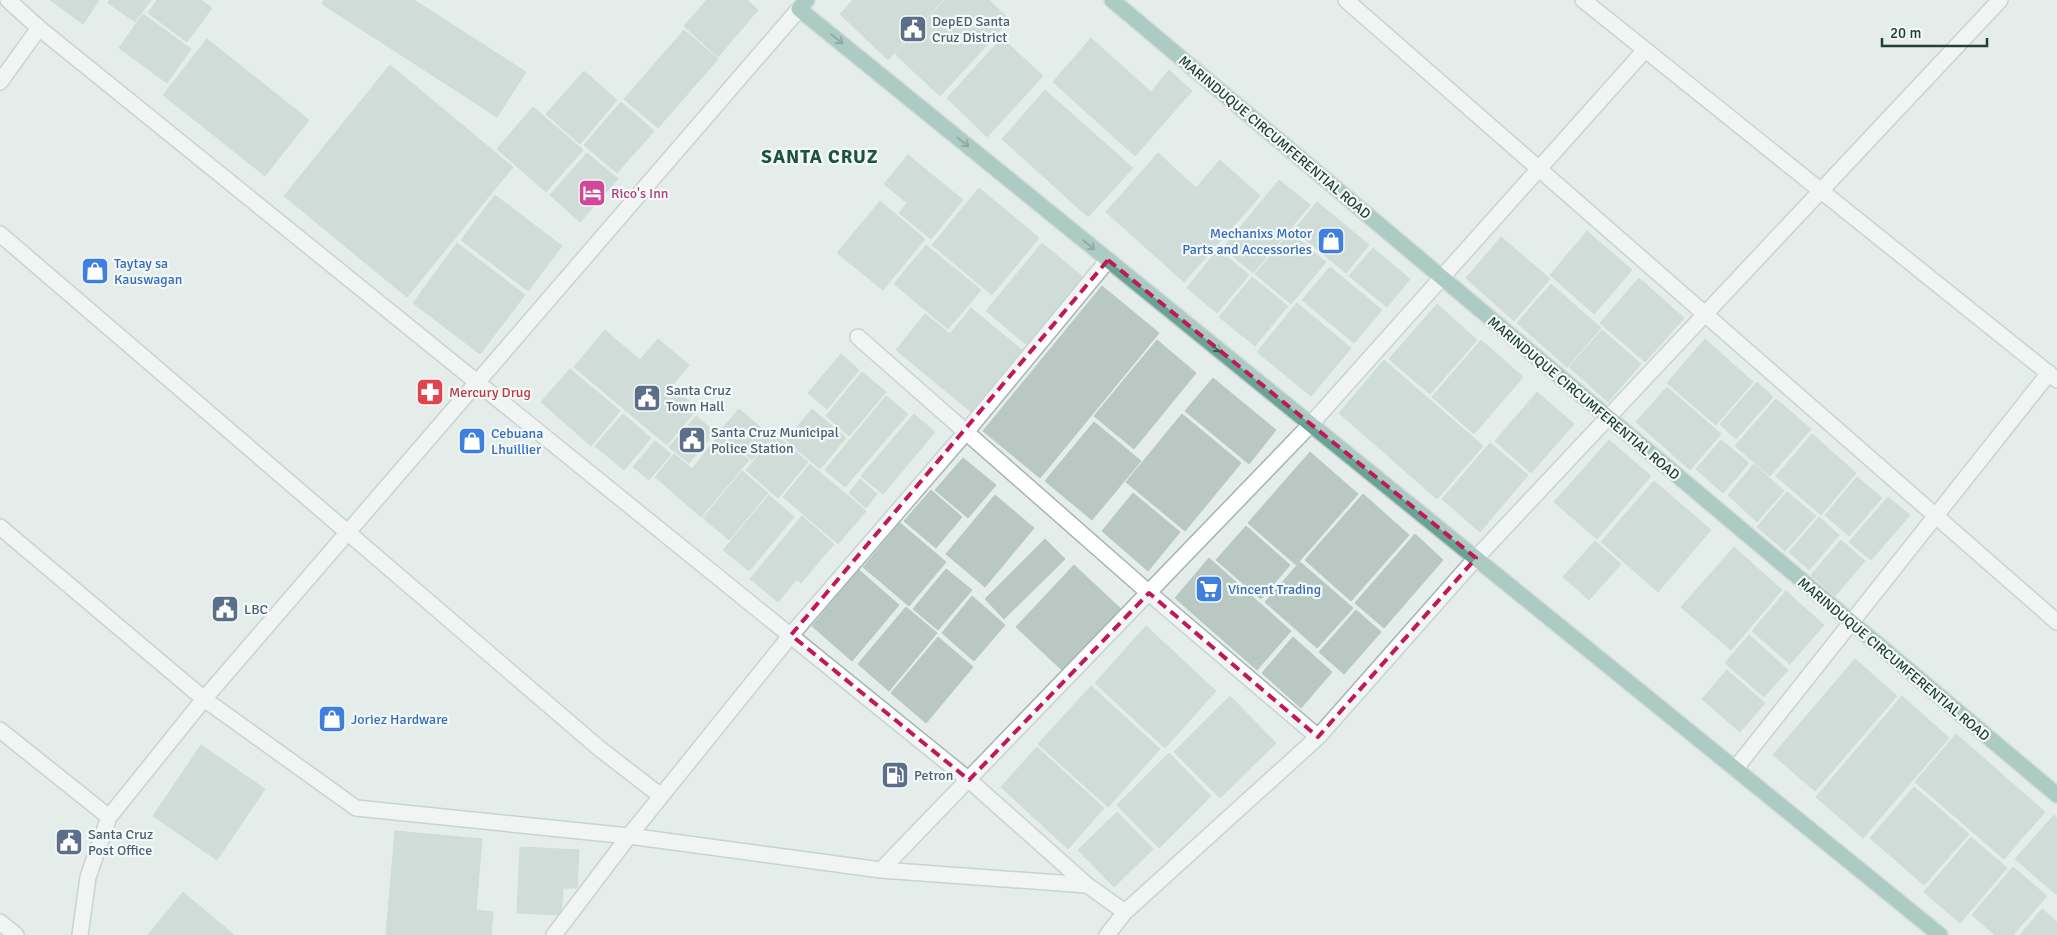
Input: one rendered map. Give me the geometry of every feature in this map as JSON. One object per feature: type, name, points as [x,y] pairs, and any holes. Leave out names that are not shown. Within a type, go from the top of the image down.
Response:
[{"type":"main road","name":"MARINDUQUE CIRCUMFERENTIAL ROAD","points":[[1112,0],[2057,796]]},
{"type":"main road","points":[[803,4],[1108,260],[1940,935]]},
{"type":"street","points":[[8,0],[39,28],[478,381],[968,780],[1087,885],[1125,912]]},
{"type":"street","points":[[1346,0],[2057,622]]},
{"type":"street","points":[[1583,0],[2053,377],[1935,516],[1735,769]]},
{"type":"street","points":[[1107,935],[1125,912],[1318,737],[1476,558],[2000,0]]},
{"type":"street","points":[[80,935],[88,877],[109,818],[204,699],[803,4]]},
{"type":"street","points":[[0,82],[39,28]]},
{"type":"street","points":[[882,870],[1311,424],[1645,50]]},
{"type":"street","points":[[0,234],[600,749],[660,796]]},
{"type":"street","points":[[554,935],[660,796],[791,636],[966,432],[1108,260]]},
{"type":"street","points":[[858,337],[1149,593],[1318,737]]},
{"type":"street","points":[[0,526],[204,699],[356,808],[629,836],[882,870],[1087,885]]},
{"type":"street","points":[[0,730],[109,818]]},
{"type":"street","points":[[0,922],[16,935]]},
{"type":"highlighted area","points":[[1108,260],[1476,558],[1318,737],[1149,593],[969,780],[791,635]]},
{"type":"building","points":[[50,0],[99,0],[83,24]]},
{"type":"building","points":[[110,0],[151,0],[135,22],[108,3]]},
{"type":"building","points":[[157,0],[201,0],[212,8],[187,42],[148,13]]},
{"type":"building","points":[[324,0],[414,0],[526,72],[497,117],[322,4]]},
{"type":"building","points":[[707,0],[747,0],[758,10],[718,57],[684,26]]},
{"type":"building","points":[[853,0],[943,0],[888,60],[840,14]]},
{"type":"building","points":[[945,0],[989,0],[1010,20],[940,96],[895,54]]},
{"type":"building","points":[[143,14],[191,49],[167,83],[119,48]]},
{"type":"building","points":[[684,30],[718,59],[658,128],[624,99]]},
{"type":"building","points":[[1002,38],[1043,76],[987,137],[947,98]]},
{"type":"building","points":[[1091,38],[1151,92],[1169,70],[1192,91],[1135,156],[1053,82]]},
{"type":"building","points":[[207,39],[309,120],[265,176],[163,95]]},
{"type":"building","points":[[390,65],[513,167],[407,297],[284,196]]},
{"type":"building","points":[[584,71],[617,100],[580,144],[546,114]]},
{"type":"building","points":[[1045,90],[1133,168],[1088,217],[1002,139]]},
{"type":"building","points":[[621,102],[654,131],[617,173],[584,145]]},
{"type":"building","points":[[533,107],[583,150],[546,192],[497,149]]},
{"type":"building","points":[[587,153],[618,179],[580,222],[550,195]]},
{"type":"building","points":[[1158,153],[1196,188],[1220,160],[1260,196],[1184,282],[1106,212]]},
{"type":"building","points":[[908,155],[963,200],[931,239],[899,213],[907,203],[884,184]]},
{"type":"building","points":[[1279,180],[1310,205],[1253,273],[1223,248]]},
{"type":"building","points":[[979,188],[1039,238],[992,295],[932,245]]},
{"type":"building","points":[[495,195],[562,246],[528,291],[461,240]]},
{"type":"building","points":[[880,201],[925,239],[883,290],[837,253]]},
{"type":"building","points":[[1317,202],[1369,245],[1346,273],[1294,230]]},
{"type":"building","points":[[1587,231],[1632,270],[1594,314],[1550,275]]},
{"type":"building","points":[[1290,232],[1326,262],[1291,304],[1255,274]]},
{"type":"building","points":[[1501,237],[1550,279],[1514,321],[1466,278]]},
{"type":"building","points":[[457,243],[525,295],[480,354],[413,303]]},
{"type":"building","points":[[1042,243],[1083,277],[1028,346],[986,311]]},
{"type":"building","points":[[926,245],[981,290],[948,329],[894,284]]},
{"type":"building","points":[[1373,248],[1410,279],[1387,307],[1349,276]]},
{"type":"building","points":[[1218,249],[1249,275],[1217,313],[1187,288]]},
{"type":"building","points":[[1330,267],[1382,310],[1354,343],[1302,300]]},
{"type":"building","points":[[1252,277],[1288,306],[1255,346],[1219,317]]},
{"type":"building","points":[[1639,278],[1684,318],[1645,362],[1600,323]]},
{"type":"building","points":[[1551,284],[1601,328],[1567,367],[1517,323]]},
{"type":"building","points":[[1102,286],[1159,333],[1040,478],[983,431]]},
{"type":"building","points":[[1297,303],[1351,348],[1311,396],[1257,352]]},
{"type":"building","points":[[1437,304],[1477,340],[1430,394],[1389,359]]},
{"type":"building","points":[[971,308],[1027,354],[976,416],[896,350],[925,314],[950,334]]},
{"type":"building","name":"Santa Cruz Town Hall","points":[[605,330],[640,360],[658,339],[689,365],[671,387],[698,408],[667,445],[574,367]]},
{"type":"building","points":[[1602,330],[1641,364],[1608,402],[1569,367]]},
{"type":"building","points":[[1705,339],[1753,382],[1716,425],[1667,383]]},
{"type":"building","points":[[1157,340],[1196,373],[1134,449],[1094,416]]},
{"type":"building","points":[[1481,340],[1523,377],[1474,434],[1432,397]]},
{"type":"building","points":[[841,354],[859,370],[827,409],[808,393]]},
{"type":"building","points":[[1384,360],[1483,446],[1437,499],[1339,413]]},
{"type":"building","points":[[570,369],[620,411],[591,446],[541,402]]},
{"type":"building","points":[[862,372],[886,392],[849,436],[826,416]]},
{"type":"building","points":[[1213,378],[1276,430],[1249,464],[1185,411]]},
{"type":"building","points":[[1757,382],[1773,397],[1736,439],[1720,424]]},
{"type":"building","points":[[1667,387],[1721,434],[1690,470],[1636,422]]},
{"type":"building","points":[[1537,392],[1574,424],[1531,473],[1495,441]]},
{"type":"building","points":[[886,396],[908,414],[845,487],[825,470]]},
{"type":"building","points":[[1776,399],[1811,429],[1770,476],[1735,446]]},
{"type":"building","points":[[739,409],[772,437],[752,460],[719,432]]},
{"type":"building","points":[[812,409],[846,438],[820,469],[786,440]]},
{"type":"building","points":[[623,414],[651,438],[624,470],[595,446]]},
{"type":"building","points":[[914,414],[935,432],[883,494],[861,476]]},
{"type":"building","points":[[1182,414],[1241,463],[1185,531],[1126,482]]},
{"type":"building","name":"Santa Cruz Municipal Police Station","points":[[696,416],[715,432],[689,463],[669,447]]},
{"type":"building","points":[[1094,422],[1141,461],[1092,520],[1045,481]]},
{"type":"building","points":[[1812,434],[1856,473],[1821,515],[1776,476]]},
{"type":"building","points":[[719,435],[749,460],[701,517],[655,477],[674,454],[692,469]]},
{"type":"building","points":[[776,435],[808,462],[778,498],[746,470]]},
{"type":"building","points":[[1609,440],[1651,476],[1597,539],[1554,502]]},
{"type":"building","points":[[1721,440],[1749,463],[1723,493],[1696,469]]},
{"type":"building","points":[[655,441],[671,454],[649,480],[633,467]]},
{"type":"building","points":[[1490,443],[1528,475],[1480,532],[1442,499]]},
{"type":"building","points":[[1310,452],[1358,494],[1296,565],[1248,523]]},
{"type":"building","points":[[963,458],[996,485],[968,518],[935,490]]},
{"type":"building","points":[[810,464],[866,511],[838,544],[783,497]]},
{"type":"building","points":[[1754,464],[1784,491],[1757,522],[1728,495]]},
{"type":"building","points":[[742,471],[768,493],[729,540],[703,518]]},
{"type":"building","points":[[1857,477],[1882,498],[1849,536],[1825,515]]},
{"type":"building","points":[[860,479],[877,494],[866,508],[849,493]]},
{"type":"building","points":[[1654,481],[1711,530],[1658,592],[1601,542]]},
{"type":"building","points":[[931,490],[962,517],[936,548],[904,521]]},
{"type":"building","points":[[1787,492],[1816,516],[1785,551],[1757,527]]},
{"type":"building","points":[[1133,493],[1180,532],[1148,571],[1102,531]]},
{"type":"building","points":[[1363,494],[1409,535],[1351,601],[1305,560]]},
{"type":"building","points":[[769,495],[794,517],[749,571],[723,550]]},
{"type":"building","points":[[995,495],[1034,528],[985,587],[946,554]]},
{"type":"building","points":[[1888,497],[1910,515],[1871,560],[1849,542]]},
{"type":"building","points":[[802,516],[834,544],[801,583],[769,556]]},
{"type":"building","points":[[1819,517],[1839,535],[1809,570],[1789,552]]},
{"type":"building","points":[[900,523],[946,562],[909,606],[863,567]]},
{"type":"building","points":[[1246,526],[1290,565],[1261,599],[1216,560]]},
{"type":"building","points":[[1415,534],[1443,560],[1384,628],[1355,603]]},
{"type":"building","points":[[1045,539],[1065,559],[1004,619],[985,599]]},
{"type":"building","points":[[1841,540],[1865,561],[1835,596],[1811,575]]},
{"type":"building","points":[[1595,541],[1621,564],[1589,600],[1563,577]]},
{"type":"building","points":[[1734,547],[1782,590],[1731,650],[1681,607]]},
{"type":"building","points":[[769,556],[797,579],[778,602],[750,579]]},
{"type":"building","points":[[1209,558],[1291,631],[1257,670],[1175,598]]},
{"type":"building","points":[[1300,562],[1353,608],[1317,648],[1265,602]]},
{"type":"building","points":[[1074,565],[1122,610],[1064,672],[1016,627]]},
{"type":"building","points":[[946,569],[972,590],[938,630],[913,609]]},
{"type":"building","points":[[859,570],[899,605],[852,661],[812,626]]},
{"type":"building","points":[[1786,591],[1824,625],[1790,664],[1752,631]]},
{"type":"building","points":[[972,596],[1005,625],[974,661],[942,633]]},
{"type":"building","points":[[906,607],[937,633],[889,691],[858,664]]},
{"type":"building","points":[[1356,610],[1381,632],[1344,674],[1319,652]]},
{"type":"building","points":[[1146,626],[1216,691],[1165,748],[1095,683]]},
{"type":"building","points":[[1749,635],[1788,670],[1764,697],[1725,663]]},
{"type":"building","points":[[938,637],[973,667],[926,723],[891,693]]},
{"type":"building","points":[[1293,637],[1332,672],[1301,708],[1262,673]]},
{"type":"building","points":[[1855,659],[1897,696],[1815,791],[1773,755]]},
{"type":"building","points":[[1727,670],[1765,703],[1740,732],[1702,699]]},
{"type":"building","points":[[1091,686],[1160,749],[1108,807],[1038,744]]},
{"type":"building","points":[[1230,696],[1276,743],[1220,798],[1174,752]]},
{"type":"building","points":[[1902,696],[1949,738],[1863,838],[1816,797]]},
{"type":"building","points":[[1956,734],[2045,812],[2004,859],[1915,782]]},
{"type":"building","points":[[201,745],[265,789],[217,860],[153,816]]},
{"type":"building","points":[[1037,747],[1104,808],[1068,849],[1001,787]]},
{"type":"building","points":[[1169,753],[1211,796],[1159,848],[1117,805]]},
{"type":"building","points":[[1914,787],[1969,834],[1924,885],[1870,838]]},
{"type":"building","points":[[1117,812],[1153,849],[1114,887],[1078,850]]},
{"type":"building","points":[[2054,815],[2057,818],[2057,895],[2015,859]]},
{"type":"building","points":[[395,831],[482,839],[476,910],[493,912],[491,935],[386,935]]},
{"type":"building","points":[[1971,837],[2007,868],[1960,923],[1924,892]]},
{"type":"building","points":[[520,847],[579,850],[577,888],[563,888],[561,915],[517,913]]},
{"type":"building","points":[[2013,867],[2047,896],[2013,935],[1995,935],[1972,915]]},
{"type":"building","points":[[183,892],[234,935],[148,935]]},
{"type":"building","points":[[2042,909],[2057,922],[2057,935],[2020,935]]},
{"type":"place","name":"DepED Santa Cruz District","points":[[913,29]]},
{"type":"place","name":"Rico's Inn","points":[[592,193]]},
{"type":"place","name":"Mechanixs Motor Parts and Accessories","points":[[1331,241]]},
{"type":"place","name":"Taytay sa Kauswagan","points":[[95,271]]},
{"type":"place","name":"Mercury Drug","points":[[430,392]]},
{"type":"place","name":"Santa Cruz Town Hall","points":[[647,398]]},
{"type":"place","name":"Santa Cruz Municipal Police Station","points":[[692,440]]},
{"type":"place","name":"Cebuana Lhuillier","points":[[472,441]]},
{"type":"place","name":"Vincent Trading","points":[[1209,589]]},
{"type":"place","name":"LBC","points":[[225,609]]},
{"type":"place","name":"Joriez Hardware","points":[[332,719]]},
{"type":"place","name":"Petron","points":[[895,775]]},
{"type":"place","name":"Santa Cruz Post Office","points":[[69,842]]},
{"type":"district","name":"SANTA CRUZ","points":[[820,156]]}]
